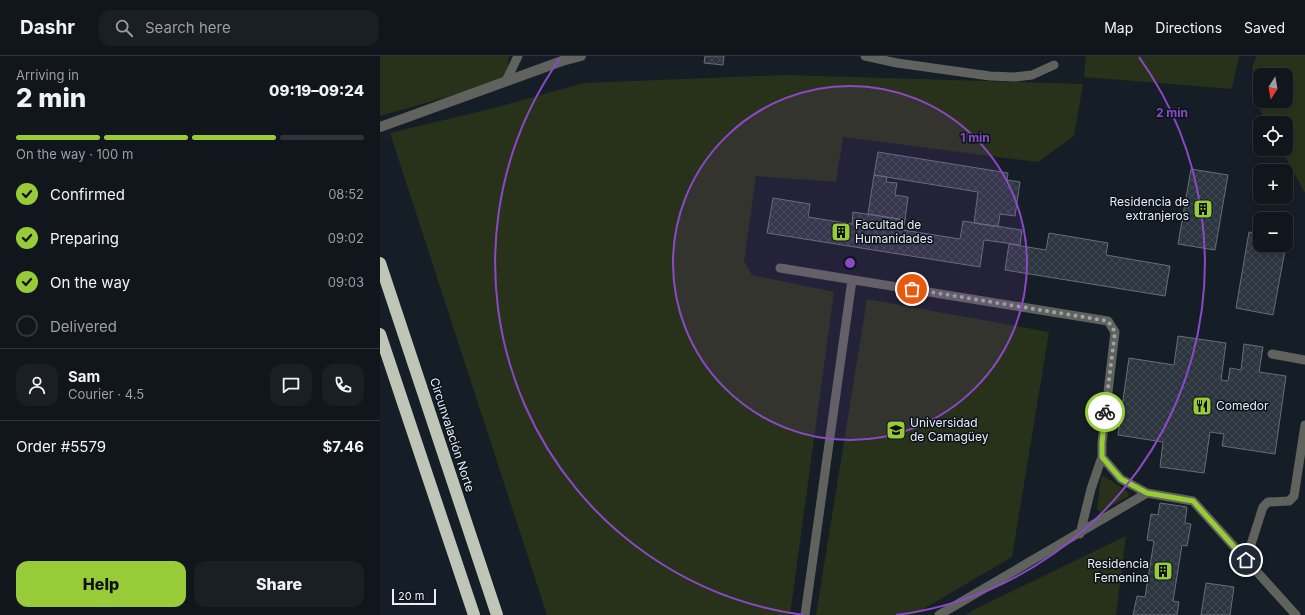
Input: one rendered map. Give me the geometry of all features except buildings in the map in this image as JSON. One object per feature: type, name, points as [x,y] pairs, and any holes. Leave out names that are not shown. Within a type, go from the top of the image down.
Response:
[{"type":"highway","name":"Circunvalación Norte","points":[[380,264],[497,615]]},
{"type":"highway","points":[[380,334],[474,615]]},
{"type":"street","points":[[380,127],[562,61],[582,56]]},
{"type":"lane","points":[[506,81],[518,56]]},
{"type":"lane","points":[[865,56],[990,76],[1016,77],[1032,75],[1054,65]]},
{"type":"lane","points":[[780,268],[1108,321],[1115,332],[1102,443],[1102,457],[1091,489],[1080,534]]},
{"type":"lane","points":[[805,615],[852,280]]},
{"type":"lane","points":[[1272,354],[1305,360]]},
{"type":"lane","points":[[1246,560],[1263,507],[1268,502],[1289,501],[1294,496],[1305,429]]},
{"type":"lane","points":[[1102,457],[1121,479],[1147,493],[1193,501],[1296,615]]},
{"type":"lane","points":[[940,615],[1080,534],[1147,493]]},
{"type":"green space","points":[[380,56],[509,56],[506,80],[380,116]]},
{"type":"green space","points":[[1086,56],[1239,56],[1232,89],[1084,77]]},
{"type":"green space","points":[[1257,56],[1305,56],[1305,193],[1293,171],[1293,164],[1289,164],[1285,156],[1293,156],[1293,116],[1263,116],[1259,108],[1293,108],[1293,68],[1253,68],[1253,73],[1252,67]]},
{"type":"green space","points":[[786,75],[1083,84],[1074,136],[1038,162],[843,137],[836,182],[756,176],[744,261],[752,275],[834,292],[790,615],[547,615],[390,133],[490,109],[584,83]]},
{"type":"green space","points":[[867,299],[1049,332],[1012,557],[913,615],[816,615]]},
{"type":"green space","points":[[1104,476],[1129,494],[1128,497],[1100,512],[1097,509],[1101,477]]},
{"type":"green space","points":[[1126,536],[1116,615],[966,615],[973,610]]},
{"type":"way so far","points":[[912,289],[1108,321],[1115,332],[1105,412]]},
{"type":"place","name":"Residencia de extranjeros","points":[[1203,209]]},
{"type":"place","name":"Facultad de Humanidades","points":[[841,232]]},
{"type":"place","name":"Comedor","points":[[1202,406]]},
{"type":"place","name":"Universidad de Camagüey","points":[[896,430]]},
{"type":"place","name":"Residencia Femenina","points":[[1163,571]]},
{"type":"route","points":[[1105,412],[1102,457],[1121,479],[1147,493],[1193,501],[1246,560]]}]
